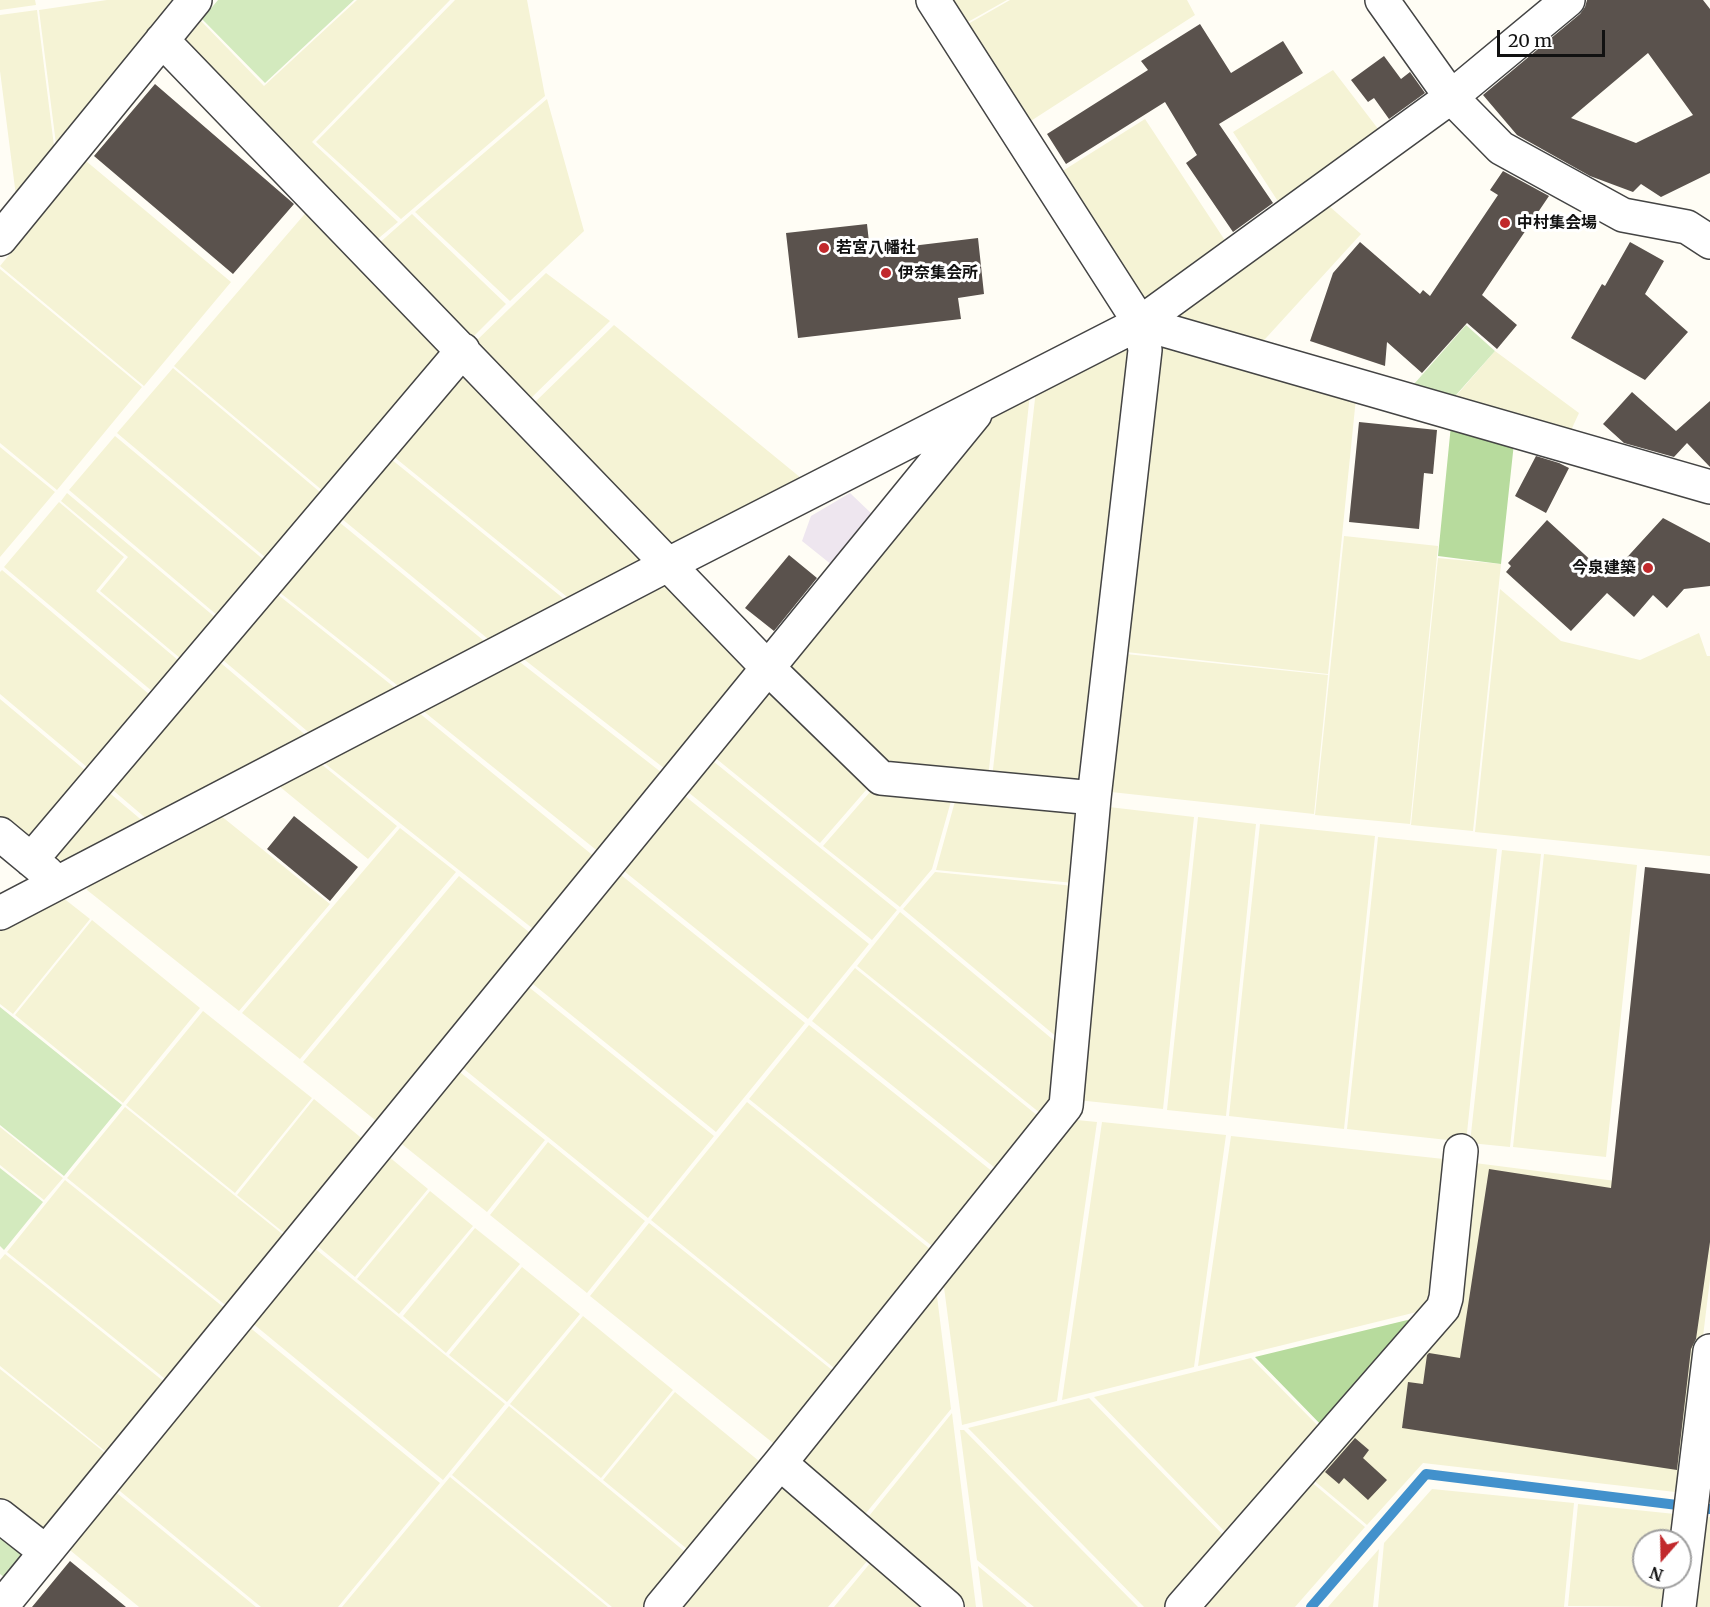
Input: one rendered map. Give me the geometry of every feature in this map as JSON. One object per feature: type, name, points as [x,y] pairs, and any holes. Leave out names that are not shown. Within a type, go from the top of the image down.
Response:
[{"type":"street","points":[[0,239],[195,0]]},
{"type":"street","points":[[661,1607],[780,1463],[1065,1106],[1094,798],[1145,351],[1140,323],[933,0]]},
{"type":"street","points":[[1382,0],[1451,97],[1501,148],[1623,215],[1687,227],[1710,242]]},
{"type":"street","points":[[0,913],[669,564],[1140,323],[1451,97],[1568,0]]},
{"type":"street","points":[[162,40],[767,667],[881,778],[1094,798]]},
{"type":"street","points":[[1140,323],[1710,487]]},
{"type":"street","points":[[32,860],[463,350]]},
{"type":"street","points":[[1,1607],[983,404]]},
{"type":"street","points":[[0,834],[59,883]]},
{"type":"street","points":[[1182,1607],[1443,1308],[1446,1299],[1461,1151]]},
{"type":"street","points":[[1679,1607],[1710,1351]]},
{"type":"street","points":[[780,1463],[947,1607]]},
{"type":"street","points":[[0,1516],[46,1552]]},
{"type":"shaded area","points":[[0,0],[35,0],[36,5],[0,10]]},
{"type":"shaded area","points":[[107,0],[177,0],[56,144],[39,10]]},
{"type":"shaded area","points":[[357,0],[450,0],[312,142],[398,222],[374,242],[183,43],[201,21],[264,86]]},
{"type":"shaded area","points":[[455,0],[527,0],[545,96],[401,219],[316,142]]},
{"type":"shaded area","points":[[942,0],[1007,0],[959,27]]},
{"type":"shaded area","points":[[1010,0],[1187,0],[1195,15],[1023,126],[961,28]]},
{"type":"shaded area","points":[[37,10],[54,146],[16,196],[0,71],[0,15]]},
{"type":"shaded area","points":[[1333,70],[1382,134],[1281,206],[1233,132]]},
{"type":"shaded area","points":[[547,99],[584,231],[510,301],[415,212]]},
{"type":"shaded area","points":[[1145,119],[1228,245],[1144,305],[1053,177]]},
{"type":"shaded area","points":[[86,161],[231,282],[144,386],[0,266]]},
{"type":"shaded area","points":[[1321,199],[1361,234],[1256,349],[1167,323]]},
{"type":"shaded area","points":[[309,209],[450,353],[329,496],[174,366]]},
{"type":"shaded area","points":[[412,214],[506,304],[469,341],[377,245]]},
{"type":"shaded area","points":[[0,269],[142,387],[57,490],[0,443]]},
{"type":"shaded area","points":[[546,273],[610,321],[528,401],[473,344]]},
{"type":"shaded area","points":[[614,325],[801,478],[668,547],[532,405]]},
{"type":"shaded area","points":[[1132,341],[1085,787],[992,778],[1036,390]]},
{"type":"shaded area","points":[[1160,341],[1356,398],[1328,674],[1126,652]]},
{"type":"shaded area","points":[[1495,351],[1579,413],[1567,439],[1449,404]]},
{"type":"shaded area","points":[[461,366],[651,561],[572,601],[388,452]]},
{"type":"shaded area","points":[[173,368],[327,498],[272,563],[117,433]]},
{"type":"shaded area","points":[[1030,394],[988,778],[888,767],[782,666],[988,413]]},
{"type":"shaded area","points":[[115,436],[270,565],[224,621],[69,490]]},
{"type":"shaded area","points":[[0,447],[55,492],[0,557]]},
{"type":"shaded area","points":[[386,455],[569,603],[493,643],[336,514]]},
{"type":"shaded area","points":[[67,493],[222,623],[187,664],[100,591],[128,557],[61,501]]},
{"type":"shaded area","points":[[850,493],[873,515],[832,565],[802,541],[811,516]]},
{"type":"shaded area","points":[[59,502],[124,557],[96,591],[185,666],[159,697],[4,567]]},
{"type":"shaded area","points":[[333,517],[489,645],[402,689],[274,588]]},
{"type":"shaded area","points":[[1344,536],[1438,546],[1410,824],[1315,815]]},
{"type":"shaded area","points":[[1438,558],[1501,564],[1473,831],[1411,825]]},
{"type":"shaded area","points":[[2,570],[156,700],[94,773],[0,694],[0,572]]},
{"type":"shaded area","points":[[668,580],[754,669],[669,772],[521,657]]},
{"type":"shaded area","points":[[1500,589],[1561,641],[1640,660],[1699,633],[1707,656],[1710,656],[1710,856],[1475,832]]},
{"type":"shaded area","points":[[272,590],[399,691],[313,736],[217,655]]},
{"type":"shaded area","points":[[1126,654],[1328,675],[1314,814],[1111,792]]},
{"type":"shaded area","points":[[215,658],[309,738],[149,821],[107,785]]},
{"type":"shaded area","points":[[516,659],[666,776],[600,853],[422,710]]},
{"type":"shaded area","points":[[770,685],[873,782],[820,843],[713,756]]},
{"type":"shaded area","points":[[0,699],[92,776],[31,848],[0,822]]},
{"type":"shaded area","points":[[418,712],[596,858],[537,932],[323,762]]},
{"type":"shaded area","points":[[708,757],[897,910],[872,940],[683,788]]},
{"type":"shaded area","points":[[320,763],[397,826],[368,859],[279,786]]},
{"type":"shaded area","points":[[877,784],[953,794],[932,869],[900,907],[823,846]]},
{"type":"shaded area","points":[[105,789],[145,823],[61,866],[47,857]]},
{"type":"shaded area","points":[[680,792],[869,944],[808,1019],[619,867]]},
{"type":"shaded area","points":[[957,794],[1081,806],[1074,883],[936,870]]},
{"type":"shaded area","points":[[1109,807],[1194,817],[1163,1109],[1077,1100]]},
{"type":"shaded area","points":[[220,815],[330,904],[239,1011],[87,890],[89,883]]},
{"type":"shaded area","points":[[1198,817],[1256,824],[1226,1116],[1167,1110]]},
{"type":"shaded area","points":[[1260,824],[1375,836],[1344,1129],[1229,1116]]},
{"type":"shaded area","points":[[400,828],[456,872],[300,1059],[242,1013]]},
{"type":"shaded area","points":[[1378,837],[1497,849],[1466,1142],[1347,1129]]},
{"type":"shaded area","points":[[1502,850],[1541,854],[1510,1147],[1470,1143]]},
{"type":"shaded area","points":[[1544,854],[1637,865],[1606,1157],[1513,1147]]},
{"type":"shaded area","points":[[616,871],[805,1023],[716,1132],[528,980]]},
{"type":"shaded area","points":[[935,872],[1074,886],[1058,1038],[903,909]]},
{"type":"shaded area","points":[[459,876],[534,936],[380,1124],[303,1062]]},
{"type":"shaded area","points":[[62,897],[90,919],[13,1014],[0,1004],[0,928]]},
{"type":"shaded area","points":[[900,912],[1057,1043],[1051,1109],[1045,1117],[857,966]]},
{"type":"shaded area","points":[[92,920],[200,1008],[123,1103],[15,1015]]},
{"type":"shaded area","points":[[855,968],[1043,1120],[1000,1172],[812,1021]]},
{"type":"shaded area","points":[[525,984],[714,1136],[648,1218],[459,1065]]},
{"type":"shaded area","points":[[203,1011],[312,1098],[235,1193],[126,1105]]},
{"type":"shaded area","points":[[809,1025],[998,1176],[937,1250],[749,1099]]},
{"type":"shaded area","points":[[456,1069],[545,1140],[487,1212],[398,1141]]},
{"type":"shaded area","points":[[314,1099],[365,1141],[288,1236],[237,1195]]},
{"type":"shaded area","points":[[747,1102],[935,1253],[839,1372],[651,1220]]},
{"type":"shaded area","points":[[125,1107],[286,1237],[229,1308],[67,1178]]},
{"type":"shaded area","points":[[1067,1119],[1097,1122],[1057,1401],[962,1425],[942,1272]]},
{"type":"shaded area","points":[[1102,1122],[1226,1135],[1194,1367],[1062,1400]]},
{"type":"shaded area","points":[[0,1127],[63,1178],[44,1200],[0,1165]]},
{"type":"shaded area","points":[[1231,1136],[1453,1160],[1437,1307],[1198,1366]]},
{"type":"shaded area","points":[[548,1142],[645,1221],[587,1293],[490,1215]]},
{"type":"shaded area","points":[[388,1156],[428,1189],[355,1277],[315,1244]]},
{"type":"shaded area","points":[[1467,1162],[1710,1193],[1710,1279],[1684,1493],[1423,1463],[1367,1525],[1305,1473],[1438,1324]]},
{"type":"shaded area","points":[[65,1180],[227,1310],[169,1382],[7,1252]]},
{"type":"shaded area","points":[[430,1191],[473,1226],[399,1314],[357,1279]]},
{"type":"shaded area","points":[[649,1223],[837,1374],[778,1447],[590,1296]]},
{"type":"shaded area","points":[[475,1228],[520,1264],[446,1353],[403,1316]]},
{"type":"shaded area","points":[[313,1247],[505,1404],[443,1480],[251,1322]]},
{"type":"shaded area","points":[[5,1254],[167,1384],[110,1455],[0,1366],[0,1260]]},
{"type":"shaded area","points":[[522,1267],[580,1314],[507,1402],[449,1355]]},
{"type":"shaded area","points":[[935,1280],[951,1409],[862,1518],[794,1460]]},
{"type":"shaded area","points":[[583,1316],[673,1390],[601,1478],[510,1404]]},
{"type":"shaded area","points":[[248,1326],[440,1483],[338,1607],[261,1607],[115,1487]]},
{"type":"shaded area","points":[[1251,1358],[1325,1433],[1232,1539],[1094,1397]]},
{"type":"shaded area","points":[[0,1369],[109,1456],[44,1536],[0,1501]]},
{"type":"shaded area","points":[[675,1392],[765,1466],[692,1553],[603,1480]]},
{"type":"shaded area","points":[[1089,1398],[1230,1542],[1173,1607],[1144,1607],[968,1428]]},
{"type":"shaded area","points":[[509,1406],[690,1556],[648,1607],[612,1607],[452,1475]]},
{"type":"shaded area","points":[[952,1413],[976,1607],[966,1607],[865,1521]]},
{"type":"shaded area","points":[[960,1430],[964,1430],[1138,1607],[1034,1607],[977,1560]]},
{"type":"shaded area","points":[[1303,1475],[1365,1527],[1295,1607],[1188,1607]]},
{"type":"shaded area","points":[[450,1477],[608,1607],[342,1607]]},
{"type":"shaded area","points":[[778,1483],[868,1560],[828,1607],[685,1607],[679,1602]]},
{"type":"shaded area","points":[[112,1489],[256,1607],[139,1607],[65,1546]]},
{"type":"shaded area","points":[[1432,1489],[1574,1503],[1564,1607],[1378,1607],[1384,1543]]},
{"type":"shaded area","points":[[1578,1504],[1675,1514],[1673,1529],[1632,1529],[1632,1589],[1667,1589],[1665,1607],[1568,1606]]},
{"type":"shaded area","points":[[1701,1516],[1710,1517],[1710,1607],[1690,1607]]},
{"type":"shaded area","points":[[1379,1549],[1373,1607],[1328,1607]]},
{"type":"shaded area","points":[[871,1562],[923,1607],[834,1607]]},
{"type":"shaded area","points":[[978,1566],[1027,1607],[983,1607]]},
{"type":"green space","points":[[218,0],[354,0],[265,83],[202,19]]},
{"type":"green space","points":[[1466,325],[1495,351],[1448,404],[1407,392]]},
{"type":"green space","points":[[1451,425],[1514,443],[1501,564],[1438,556]]},
{"type":"green space","points":[[0,1007],[122,1105],[64,1176],[0,1125]]},
{"type":"green space","points":[[0,1168],[43,1202],[4,1250],[0,1246]]},
{"type":"green space","points":[[1428,1315],[1327,1431],[1255,1357]]},
{"type":"green space","points":[[0,1529],[30,1553],[8,1580],[0,1574]]},
{"type":"building","points":[[1587,0],[1703,0],[1710,9],[1710,173],[1661,197],[1641,184],[1633,192],[1590,176],[1517,135],[1483,95],[1580,14]],"holes":[[[1648,53],[1693,115],[1636,143],[1571,118]]]},
{"type":"building","points":[[1200,24],[1231,73],[1283,41],[1303,73],[1219,124],[1273,203],[1233,232],[1186,163],[1197,155],[1165,102],[1066,164],[1047,134],[1148,70],[1141,61]]},
{"type":"building","points":[[1384,56],[1401,79],[1410,72],[1425,93],[1389,119],[1374,98],[1368,102],[1351,80]]},
{"type":"building","points":[[155,84],[294,204],[233,274],[94,156]]},
{"type":"building","points":[[1503,171],[1549,196],[1482,295],[1517,325],[1497,349],[1467,323],[1422,373],[1387,342],[1385,366],[1310,341],[1333,273],[1360,242],[1420,294],[1423,290],[1430,296],[1498,195],[1490,190]]},
{"type":"building","name":"伊奈集会所","points":[[867,224],[870,251],[978,238],[984,294],[958,298],[961,319],[798,338],[786,233]]},
{"type":"building","points":[[1630,242],[1664,261],[1645,294],[1688,332],[1645,380],[1571,338],[1602,284],[1605,286]]},
{"type":"building","points":[[1632,392],[1676,431],[1710,401],[1710,467],[1687,443],[1674,457],[1624,443],[1603,424]]},
{"type":"building","points":[[1359,422],[1437,430],[1433,474],[1424,473],[1419,529],[1349,522]]},
{"type":"building","points":[[1536,456],[1569,468],[1546,513],[1515,496]]},
{"type":"building","points":[[1663,518],[1710,543],[1710,586],[1684,589],[1667,608],[1653,595],[1634,617],[1607,593],[1571,631],[1506,572],[1511,566],[1508,563],[1547,520],[1609,577]]},
{"type":"building","points":[[789,555],[817,578],[774,631],[745,608]]},
{"type":"building","points":[[294,816],[358,867],[330,901],[267,849]]},
{"type":"building","points":[[1645,867],[1710,874],[1710,1242],[1696,1339],[1691,1349],[1677,1470],[1402,1428],[1408,1382],[1423,1384],[1427,1355],[1429,1353],[1460,1358],[1489,1169],[1611,1188]]},
{"type":"building","points":[[1355,1438],[1369,1450],[1363,1458],[1387,1480],[1368,1500],[1344,1478],[1339,1484],[1325,1472]]},
{"type":"building","points":[[70,1561],[126,1607],[32,1607]]},
{"type":"waterway","points":[[1311,1607],[1426,1474],[1710,1509]]},
{"type":"place","name":"中村集会場","points":[[1505,223]]},
{"type":"place","name":"若宮八幡社","points":[[824,248]]},
{"type":"place","name":"伊奈集会所","points":[[886,273]]},
{"type":"place","name":"今泉建築","points":[[1648,568]]}]
